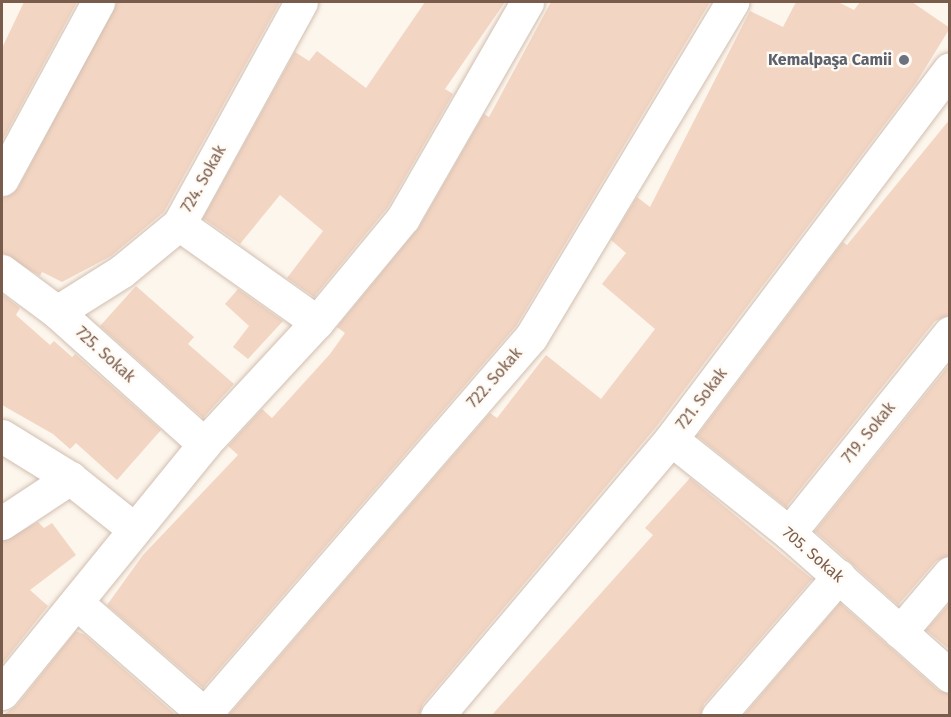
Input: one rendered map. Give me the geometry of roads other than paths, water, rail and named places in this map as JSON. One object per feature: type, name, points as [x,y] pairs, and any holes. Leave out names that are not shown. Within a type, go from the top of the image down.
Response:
[{"type":"street","points":[[3,175],[98,2]]},
{"type":"street","name":"724. Sokak","points":[[57,312],[122,271],[179,224],[301,2]]},
{"type":"street","points":[[2,693],[78,604],[134,529],[204,444],[317,322],[404,218],[527,2]]},
{"type":"street","name":"722. Sokak","points":[[203,715],[531,337],[732,2]]},
{"type":"street","name":"721. Sokak","points":[[437,716],[671,439],[950,69]]},
{"type":"street","points":[[179,224],[317,322]]},
{"type":"street","name":"725. Sokak","points":[[2,271],[57,312],[204,444]]},
{"type":"street","name":"719. Sokak","points":[[789,533],[950,333]]},
{"type":"street","points":[[2,436],[70,478],[134,529]]},
{"type":"street","name":"705. Sokak","points":[[671,439],[789,533],[950,676]]},
{"type":"street","points":[[2,523],[70,478]]},
{"type":"street","points":[[900,632],[950,573]]},
{"type":"street","points":[[718,716],[839,576]]},
{"type":"street","points":[[78,604],[203,715]]},
{"type":"place","name":"Kemalpaşa Camii","points":[[904,60]]}]
